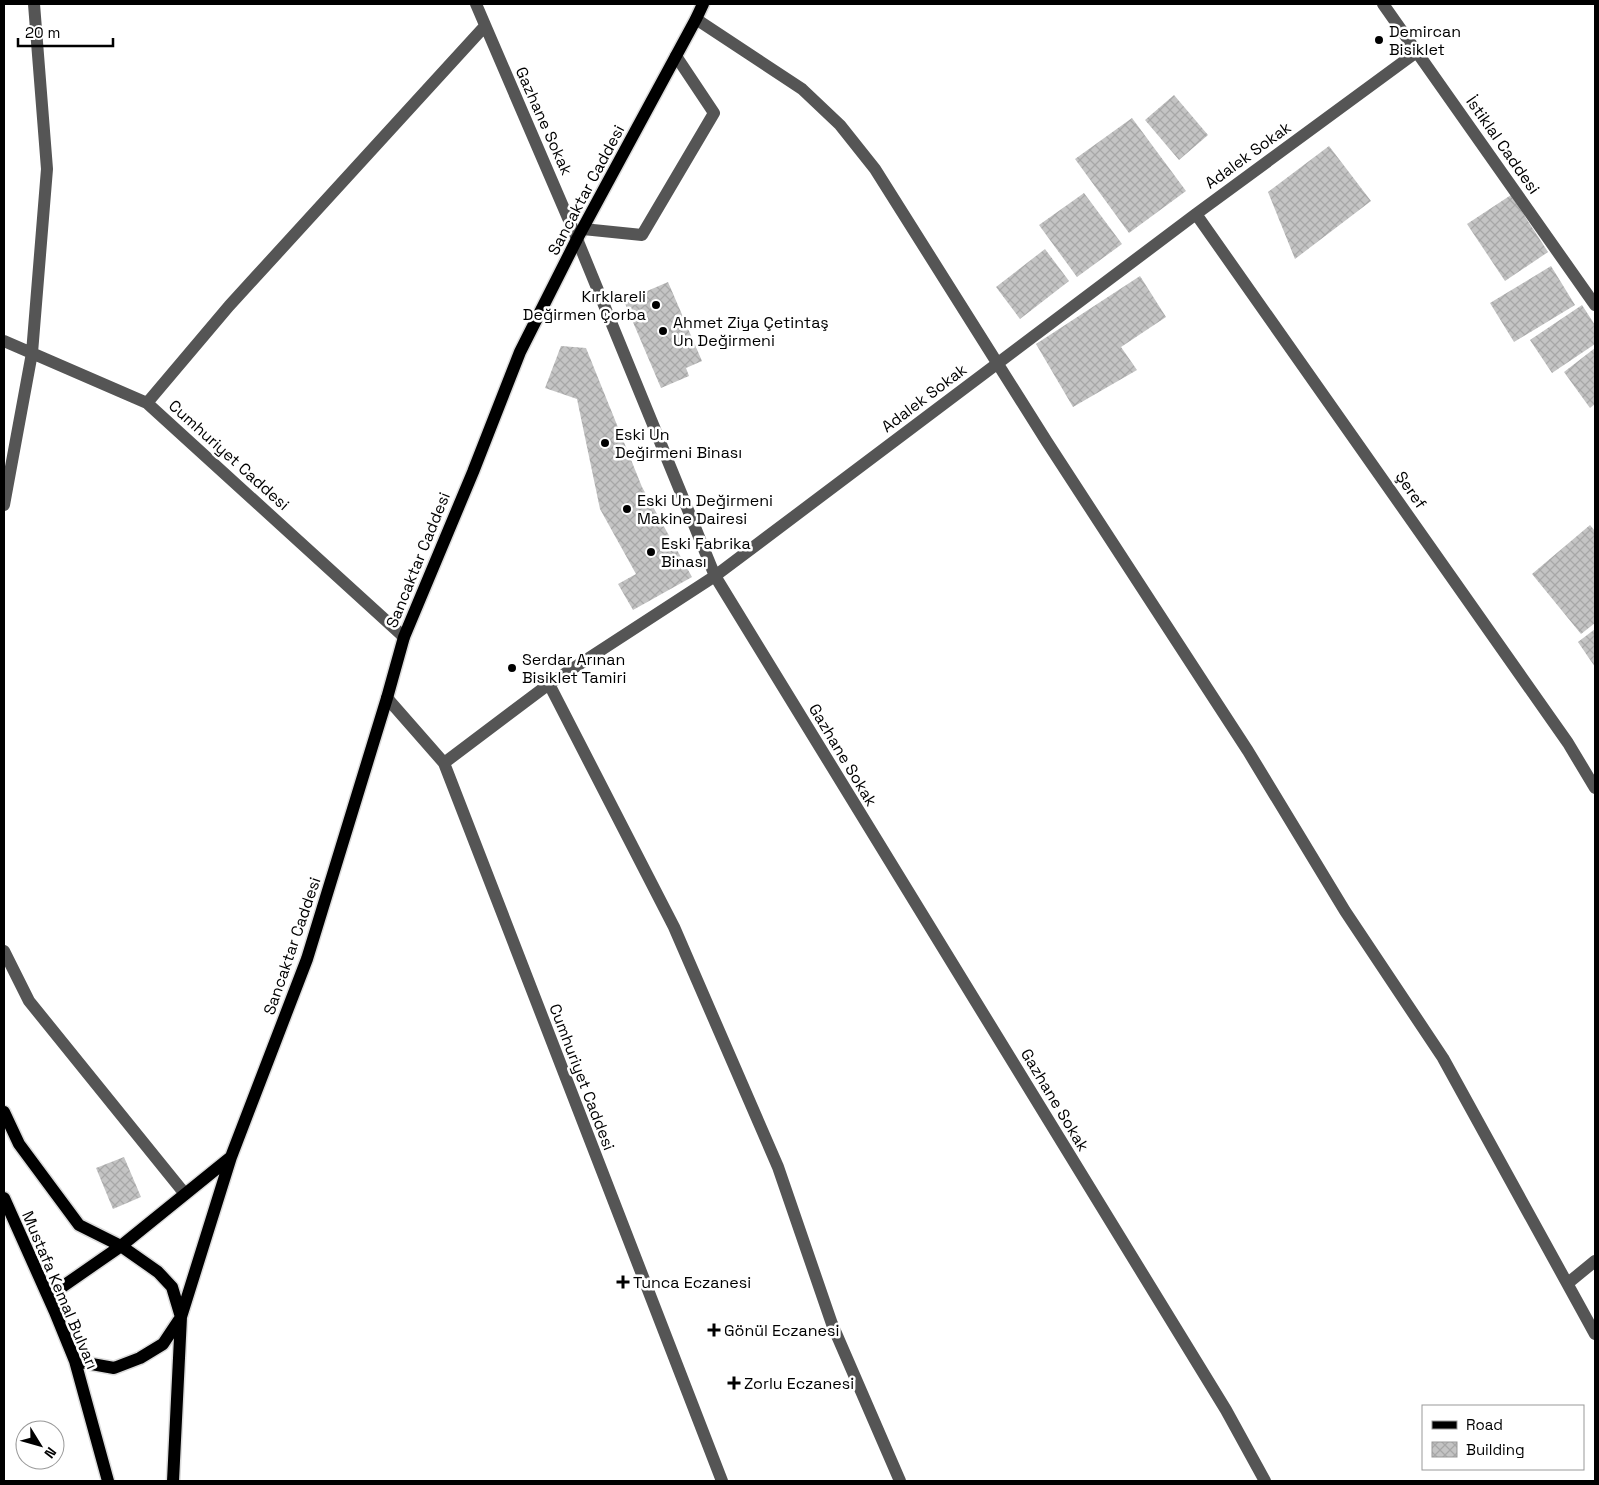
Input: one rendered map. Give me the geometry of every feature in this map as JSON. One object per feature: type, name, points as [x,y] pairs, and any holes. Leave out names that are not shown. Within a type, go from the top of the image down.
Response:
[{"type":"main road","name":"Sancaktar Caddesi","points":[[181,1317],[231,1157],[307,959],[404,637],[520,352],[580,234],[703,4]]},
{"type":"main road","points":[[4,1112],[19,1144],[79,1225],[121,1246],[158,1272],[172,1287],[181,1317],[173,1481]]},
{"type":"main road","points":[[55,1312],[59,1289],[121,1246],[231,1157]]},
{"type":"main road","name":"Mustafa Kemal Bulvarı","points":[[4,1198],[75,1361],[108,1481]]},
{"type":"main road","points":[[75,1361],[114,1368],[140,1358],[163,1344],[181,1317]]},
{"type":"street","points":[[4,505],[32,353],[47,169],[34,4]]},
{"type":"street","name":"Gazhane Sokak","points":[[476,4],[580,234],[715,576],[1220,1402],[1265,1481]]},
{"type":"street","name":"İstiklal Caddesi","points":[[1383,4],[1418,51],[1595,305]]},
{"type":"street","points":[[696,19],[802,90],[840,125],[875,169],[1047,442],[1248,751],[1345,911],[1443,1058],[1595,1334]]},
{"type":"street","points":[[147,402],[229,306],[485,26]]},
{"type":"street","name":"Adalek Sokak","points":[[444,764],[549,684],[715,576],[1196,214],[1418,51]]},
{"type":"street","points":[[580,234],[642,235],[714,113],[676,56]]},
{"type":"street","name":"Şeref","points":[[1196,214],[1563,734],[1595,788]]},
{"type":"street","name":"Cumhuriyet Caddesi","points":[[4,341],[147,402],[404,637]]},
{"type":"street","points":[[549,684],[674,927],[778,1168],[832,1324],[900,1481]]},
{"type":"street","name":"Cumhuriyet Caddesi","points":[[387,698],[444,764],[722,1481]]},
{"type":"street","points":[[4,951],[29,1001],[185,1194]]},
{"type":"street","points":[[1568,1283],[1595,1261]]},
{"type":"building","points":[[1174,95],[1208,135],[1179,160],[1145,120]]},
{"type":"building","points":[[1132,118],[1186,191],[1129,233],[1075,159]]},
{"type":"building","points":[[1329,146],[1371,201],[1295,259],[1268,192]]},
{"type":"building","points":[[1084,193],[1122,244],[1077,277],[1039,225]]},
{"type":"building","points":[[1511,195],[1548,252],[1505,281],[1467,224]]},
{"type":"building","points":[[1045,249],[1069,281],[1020,319],[996,287]]},
{"type":"building","points":[[1551,266],[1575,305],[1514,342],[1490,303]]},
{"type":"building","points":[[1140,276],[1166,317],[1121,347],[1137,370],[1073,407],[1036,344]]},
{"type":"building","name":"Ahmet Ziya Çetintaş Un Değirmeni","points":[[668,282],[702,361],[686,368],[689,376],[661,388],[624,301]]},
{"type":"building","points":[[1582,305],[1595,325],[1595,344],[1552,373],[1530,340]]},
{"type":"building","points":[[561,346],[586,348],[642,487],[692,577],[633,610],[618,584],[636,574],[600,509],[577,399],[545,388]]},
{"type":"building","points":[[1595,348],[1595,404],[1590,408],[1564,372]]},
{"type":"building","points":[[1590,525],[1595,531],[1595,623],[1581,634],[1532,574]]},
{"type":"building","points":[[1595,629],[1595,667],[1578,642]]},
{"type":"building","points":[[124,1157],[141,1197],[113,1209],[96,1168]]},
{"type":"place","name":"Demircan Bisiklet","points":[[1379,40]]},
{"type":"place","name":"Kırklareli Değirmen Çorba","points":[[656,305]]},
{"type":"place","name":"Ahmet Ziya Çetintaş Un Değirmeni","points":[[663,331]]},
{"type":"place","name":"Eski Un Değirmeni Binası","points":[[605,443]]},
{"type":"place","name":"Eski Un Değirmeni Makine Dairesi","points":[[627,509]]},
{"type":"place","name":"Eski Fabrika Binası","points":[[651,552]]},
{"type":"place","name":"Serdar Arınan Bisiklet Tamiri","points":[[512,668]]},
{"type":"place","name":"Tunca Eczanesi","points":[[623,1282]]},
{"type":"place","name":"Gönül Eczanesi","points":[[714,1330]]},
{"type":"place","name":"Zorlu Eczanesi","points":[[734,1383]]}]
